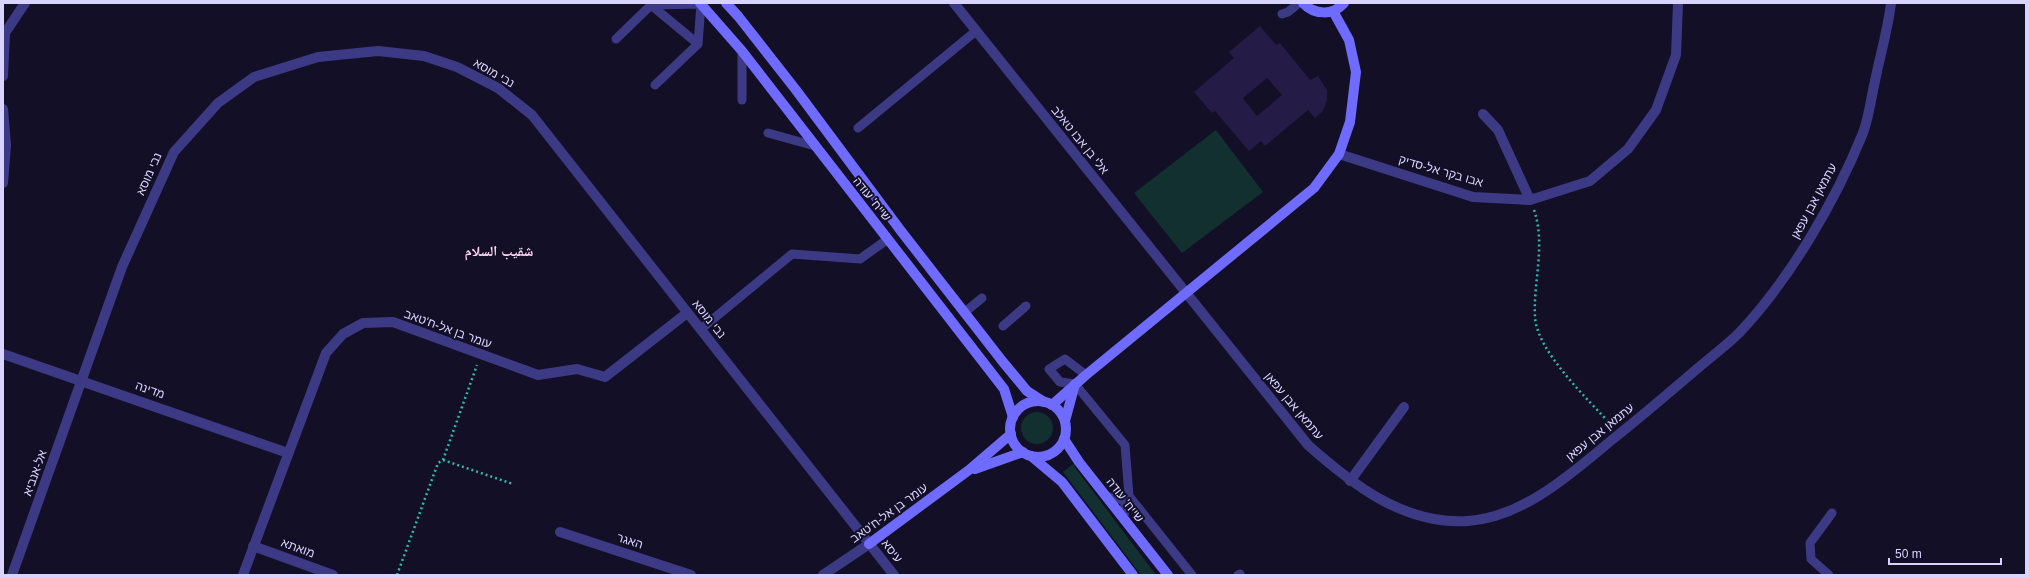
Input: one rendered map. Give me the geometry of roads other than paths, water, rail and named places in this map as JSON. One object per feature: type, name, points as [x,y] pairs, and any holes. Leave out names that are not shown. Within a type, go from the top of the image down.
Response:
[{"type":"main road","name":"שייח' עודה","points":[[701,3],[742,52],[1004,389],[1013,417]]},
{"type":"main road","name":"שייח' עודה","points":[[726,3],[796,90],[901,231],[1027,391],[1048,403]]},
{"type":"main road","points":[[1303,3],[1315,12],[1333,11],[1344,3]]},
{"type":"main road","points":[[1133,575],[1062,482],[1015,444],[1011,434],[1013,417],[1026,404],[1031,402],[1048,403],[1075,384],[1314,188],[1339,154],[1350,122],[1356,72],[1350,40],[1333,11]]},
{"type":"main road","points":[[1027,454],[1050,455],[1059,449],[1064,440],[1066,430],[1065,421],[1075,384]]},
{"type":"main road","points":[[1048,403],[1065,421]]},
{"type":"main road","name":"עומר בן אל-ח'טאב","points":[[869,544],[969,470],[1011,434]]},
{"type":"main road","name":"שייח' עודה","points":[[1064,440],[1079,462],[1168,575]]},
{"type":"main road","name":"עומר בן אל-ח'טאב","points":[[969,470],[1027,454]]},
{"type":"street","points":[[3,76],[5,33],[25,3]]},
{"type":"street","name":"אלי בן אבו טאלב","points":[[954,3],[1187,292]]},
{"type":"street","name":"אבו בקר אל-סדיק","points":[[1339,154],[1473,197],[1530,200],[1590,181],[1628,149],[1656,110],[1676,55],[1678,3]]},
{"type":"street","name":"עתמאן אבן עפאן","points":[[1187,292],[1257,384],[1308,445],[1350,481],[1383,502],[1405,511],[1439,519],[1469,521],[1502,513],[1527,504],[1620,434],[1738,334],[1772,294],[1801,252],[1837,188],[1864,131],[1891,3]]},
{"type":"street","name":"נבי מוסא","points":[[81,380],[122,267],[174,152],[218,103],[254,77],[318,57],[378,51],[424,56],[457,67],[498,88],[532,114],[869,544]]},
{"type":"street","points":[[3,109],[6,145],[3,182]]},
{"type":"street","points":[[1483,114],[1498,130],[1530,200]]},
{"type":"street","name":"עומר בן אל-ח'טאב","points":[[243,575],[326,354],[344,334],[363,323],[393,322],[538,375],[577,369],[605,377],[687,312]]},
{"type":"street","name":"מדינה","points":[[3,354],[288,453]]},
{"type":"street","name":"אל-אנביא","points":[[12,575],[81,380]]},
{"type":"street","points":[[1350,481],[1404,407]]},
{"type":"street","name":"האגר","points":[[560,532],[691,575]]},
{"type":"street","name":"עומר בן אל-ח'טאב","points":[[823,575],[869,544]]},
{"type":"street","name":"עיסא","points":[[869,544],[894,575]]},
{"type":"street","name":"מואתא","points":[[253,546],[334,575]]},
{"type":"lane","points":[[616,39],[651,5],[701,3],[698,44],[655,85]]},
{"type":"lane","points":[[1282,14],[1288,12],[1299,3]]},
{"type":"lane","points":[[651,5],[698,44]]},
{"type":"lane","points":[[858,128],[976,31]]},
{"type":"lane","points":[[742,52],[742,100]]},
{"type":"lane","points":[[768,133],[815,146]]},
{"type":"lane","points":[[701,329],[792,254],[860,259],[888,239]]},
{"type":"lane","points":[[966,312],[982,298]]},
{"type":"lane","points":[[1003,326],[1026,306]]},
{"type":"lane","points":[[1086,375],[1065,358],[1050,369],[1060,382],[1075,384],[1125,445],[1129,496],[1192,575]]},
{"type":"lane","points":[[1106,496],[1122,500],[1129,496]]},
{"type":"lane","points":[[1124,518],[1125,503],[1129,496]]},
{"type":"lane","points":[[1829,575],[1811,559],[1810,543],[1832,513]]},
{"type":"district","name":"شقيب السلام","points":[[499,251]]}]
